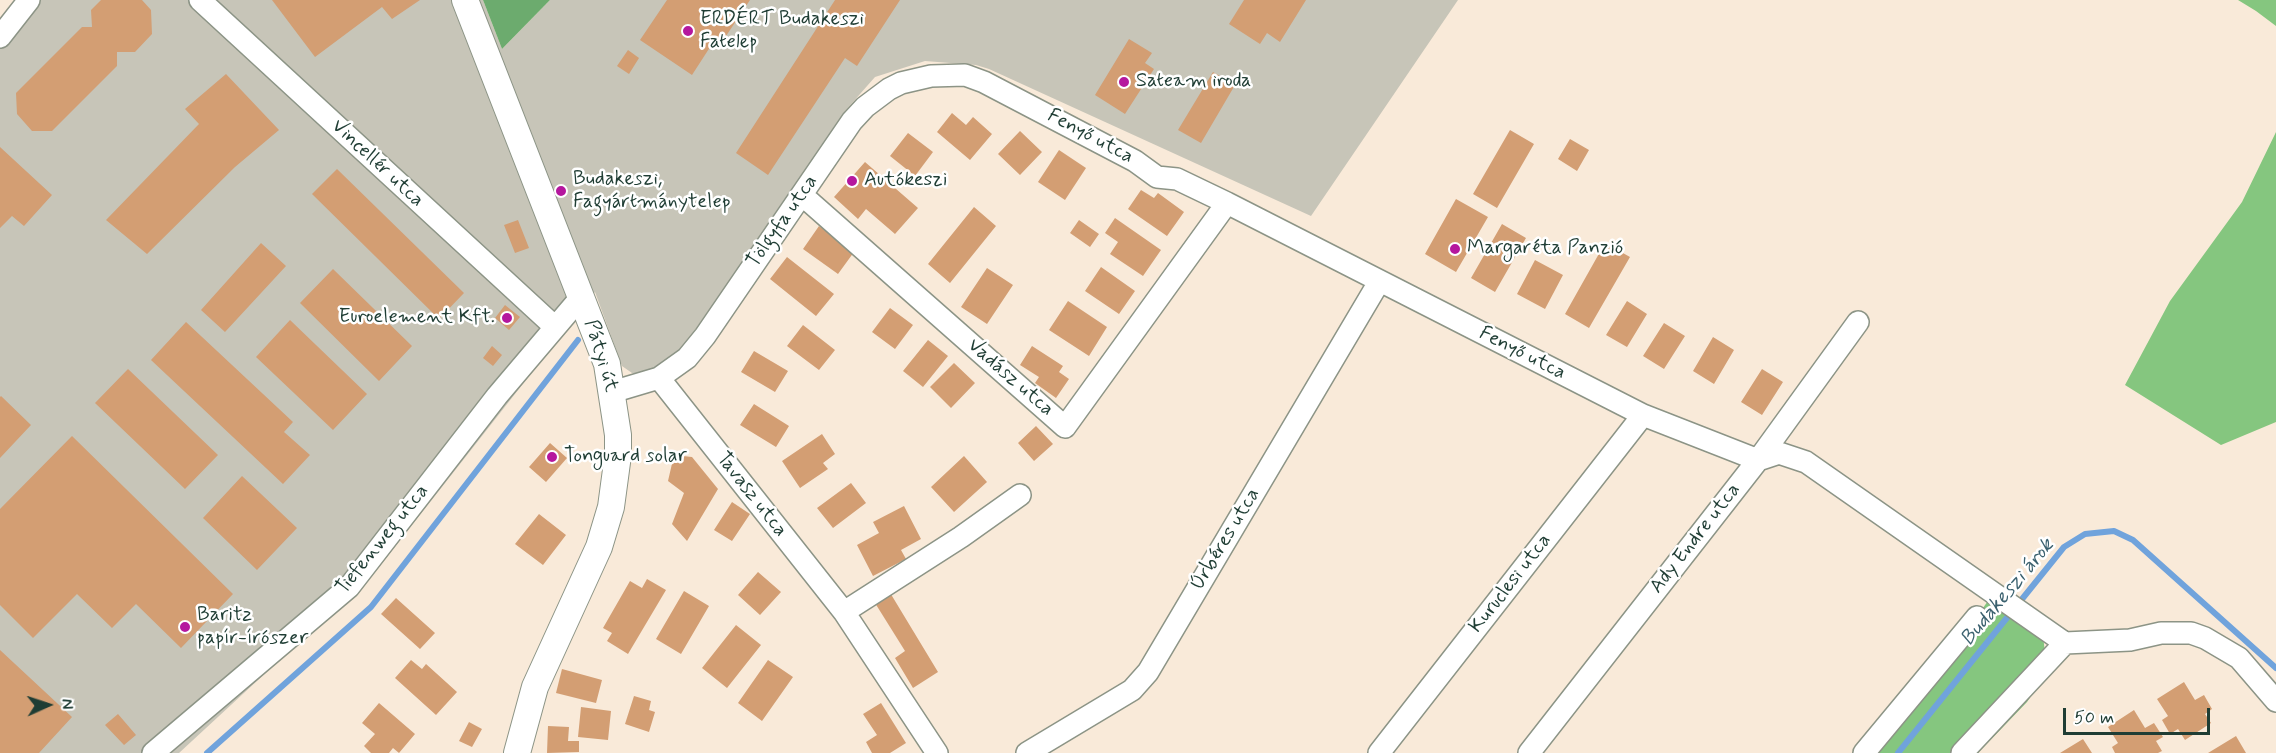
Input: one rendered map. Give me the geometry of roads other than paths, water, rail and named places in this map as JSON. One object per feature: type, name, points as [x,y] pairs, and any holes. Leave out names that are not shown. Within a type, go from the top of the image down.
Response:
[{"type":"main road","name":"Pátyi út","points":[[465,0],[607,364],[618,455],[610,507],[599,547],[535,687],[517,753]]},
{"type":"street","points":[[0,37],[29,0]]},
{"type":"street","name":"Vincellér utca","points":[[200,0],[555,327]]},
{"type":"street","name":"Tölgyfa utca","points":[[612,392],[659,378],[678,366],[695,349],[852,122],[880,95],[895,85],[916,78],[947,74],[965,75]]},
{"type":"street","name":"Fenyő utca","points":[[965,75],[984,82],[1135,161],[1157,177],[1177,179],[1227,203],[1378,282],[1643,415],[1758,460]]},
{"type":"street","name":"Vadász utca","points":[[802,195],[1065,427],[1227,203]]},
{"type":"street","name":"Úrbéres utca","points":[[1027,753],[1132,690],[1148,672],[1378,282]]},
{"type":"street","name":"Tiefenweg utca","points":[[153,753],[349,587],[497,396],[581,297]]},
{"type":"street","name":"Ady Endre utca","points":[[1529,753],[1758,460],[1858,322]]},
{"type":"street","name":"Tavasz utca","points":[[659,378],[844,612],[937,753]]},
{"type":"street","name":"Kuruclesi utca","points":[[1379,753],[1643,415]]},
{"type":"street","points":[[1758,460],[1779,453],[1806,462],[2065,643],[2130,640],[2161,633],[2192,633],[2239,658],[2276,702]]},
{"type":"street","points":[[844,612],[961,537],[1020,495]]},
{"type":"street","points":[[1864,753],[1977,617]]},
{"type":"street","points":[[1962,753],[2065,643]]},
{"type":"waterway","points":[[207,753],[371,607],[578,340]]},
{"type":"waterway","name":"Budakeszi árok","points":[[1898,753],[2064,547],[2085,534],[2114,531],[2133,540],[2276,668]]},
{"type":"place","name":"ERDÉRT Budakeszi Fatelep","points":[[688,31]]},
{"type":"place","name":"Sateam iroda","points":[[1124,82]]},
{"type":"place","name":"Autókeszi","points":[[852,181]]},
{"type":"place","name":"Budakeszi, Fagyártmánytelep","points":[[561,191]]},
{"type":"place","name":"Margaréta Panzió","points":[[1455,249]]},
{"type":"place","name":"Euroelement Kft.","points":[[507,318]]},
{"type":"place","name":"Tonguard solar","points":[[552,457]]},
{"type":"place","name":"Baritz papír-írószer","points":[[185,627]]}]
